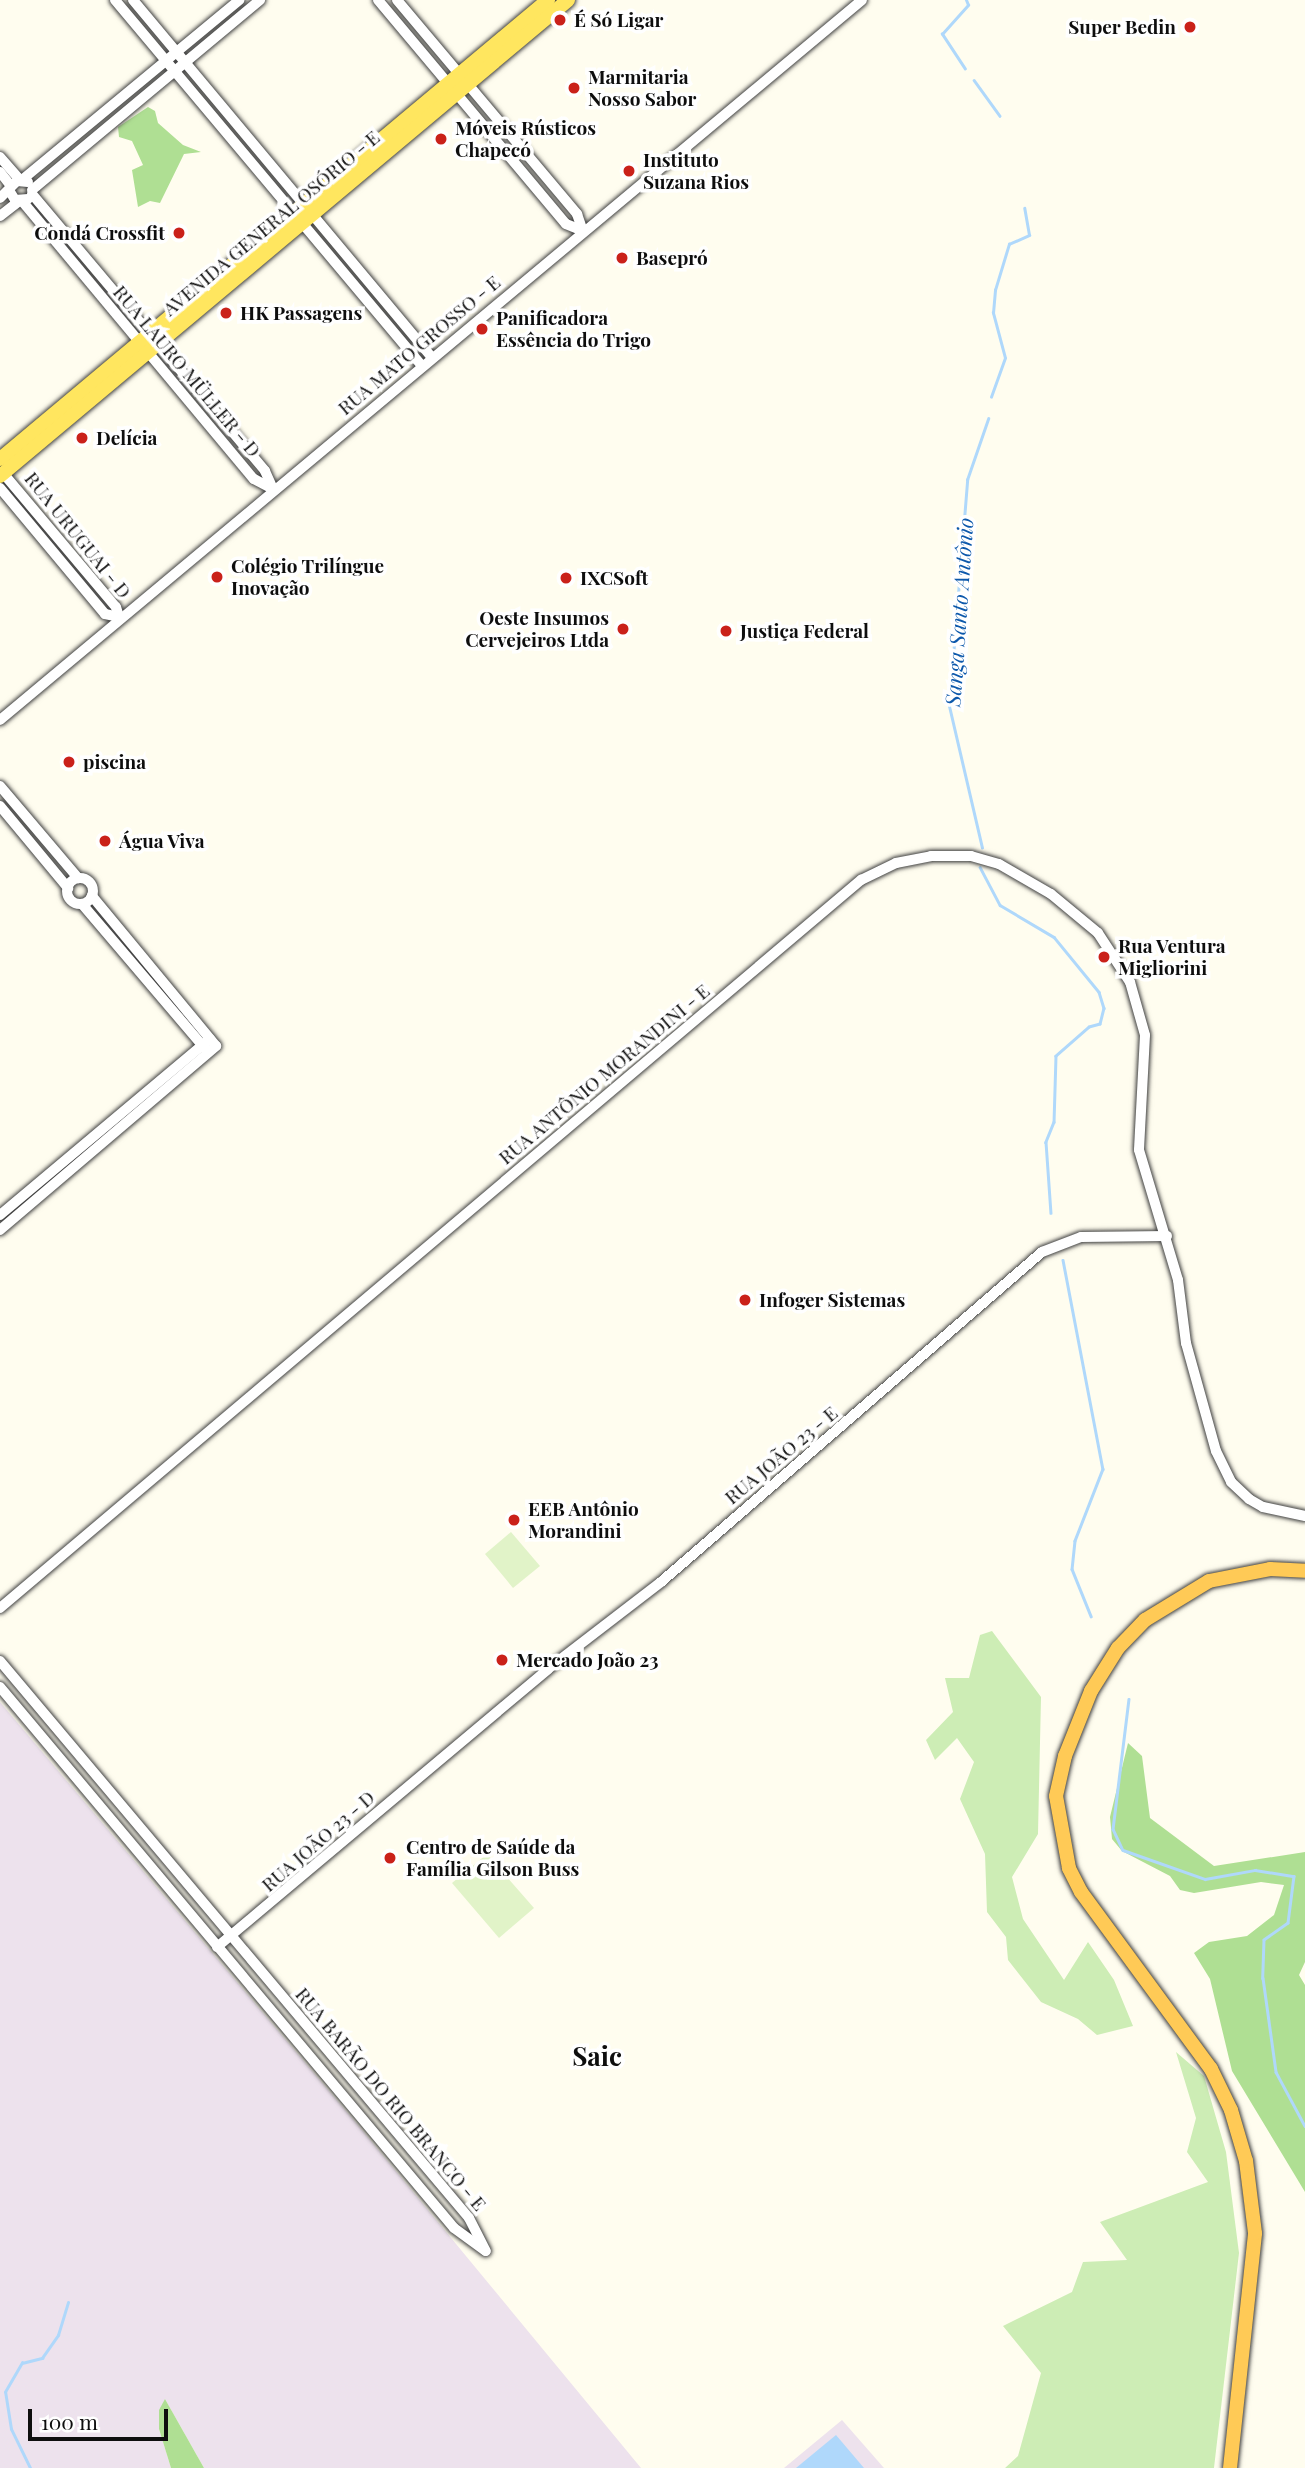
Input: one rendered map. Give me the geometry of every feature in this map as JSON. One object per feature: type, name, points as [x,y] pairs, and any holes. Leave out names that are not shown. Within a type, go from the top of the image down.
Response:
[{"type":"highway","points":[[1230,2468],[1255,2245],[1246,2161],[1231,2110],[1211,2069],[1081,1892],[1069,1868],[1056,1796],[1065,1756],[1091,1690],[1118,1648],[1145,1620],[1209,1581],[1270,1569],[1305,1571]]},
{"type":"main road","name":"AVENIDA GENERAL OSÓRIO - E","points":[[539,16],[548,0]]},
{"type":"main road","name":"AVENIDA GENERAL OSÓRIO - E","points":[[1,473],[149,343],[539,16],[568,0]]},
{"type":"street","points":[[115,0],[237,145],[372,285],[432,357]]},
{"type":"street","points":[[133,0],[247,136],[361,294],[422,366]]},
{"type":"street","points":[[0,198],[239,0]]},
{"type":"street","points":[[0,216],[260,0]]},
{"type":"street","points":[[397,0],[577,214],[583,231]]},
{"type":"street","name":"RUA MATO GROSSO - E","points":[[0,720],[119,617],[862,0]]},
{"type":"street","points":[[384,2],[452,89],[566,224],[583,231]]},
{"type":"street","points":[[92,123],[100,133]]},
{"type":"street","points":[[237,145],[247,136]]},
{"type":"street","points":[[517,167],[529,156]]},
{"type":"street","points":[[0,157],[26,197]]},
{"type":"street","points":[[0,172],[16,184],[26,197]]},
{"type":"street","name":"RUA LAURO MÜLLER - D","points":[[26,197],[87,259],[208,424],[254,479],[273,489]]},
{"type":"street","name":"RUA LAURO MÜLLER - D","points":[[26,197],[77,267],[219,416],[265,471],[273,489]]},
{"type":"street","points":[[77,267],[87,259]]},
{"type":"street","points":[[361,294],[372,285]]},
{"type":"street","points":[[208,424],[219,416]]},
{"type":"street","name":"RUA URUGUAI - D","points":[[1,473],[63,544],[119,617]]},
{"type":"street","name":"RUA URUGUAI - D","points":[[1,473],[54,553],[105,614],[119,617]]},
{"type":"street","points":[[54,553],[63,544]]},
{"type":"street","points":[[0,786],[78,878],[90,882],[92,896],[210,1046]]},
{"type":"street","points":[[0,806],[68,888],[71,899],[82,904],[210,1046]]},
{"type":"street","points":[[26,837],[36,828]]},
{"type":"street","name":"RUA ANTÔNIO MORANDINI - E","points":[[0,1608],[861,880],[896,863],[931,856],[971,856],[999,864],[1085,918],[1115,956],[1142,1017],[1139,1150],[1167,1236]]},
{"type":"street","points":[[68,888],[78,878]]},
{"type":"street","points":[[82,904],[92,896]]},
{"type":"street","points":[[0,1215],[210,1046]]},
{"type":"street","points":[[1,1227],[210,1046]]},
{"type":"street","points":[[1167,1236],[1178,1280],[1186,1343],[1223,1468],[1249,1499],[1263,1507],[1305,1517]]},
{"type":"street","name":"RUA JOÃO 23 - E","points":[[439,1759],[660,1582],[1042,1252],[1081,1237],[1167,1236]]},
{"type":"street","name":"RUA BARÃO DO RIO BRANCO - E","points":[[0,1661],[469,2218],[486,2251],[454,2228],[0,1687]]},
{"type":"street","points":[[22,1713],[36,1703]]},
{"type":"street","name":"RUA JOÃO 23 - D","points":[[218,1947],[233,1937],[439,1759]]},
{"type":"street","points":[[142,1857],[156,1847]]},
{"type":"shaded area","points":[[0,1702],[357,2124],[641,2468],[204,2468],[165,2399],[159,2429],[171,2468],[0,2468]]},
{"type":"shaded area","points":[[842,2420],[884,2468],[784,2468]]},
{"type":"green space","points":[[148,107],[155,111],[158,123],[183,145],[201,152],[184,154],[160,203],[150,201],[138,207],[132,170],[143,165],[132,141],[119,137],[118,127]]},
{"type":"green space","points":[[511,1532],[540,1566],[513,1588],[485,1554]]},
{"type":"green space","points":[[992,1631],[1041,1697],[1038,1834],[1012,1877],[1023,1919],[1064,1980],[1088,1942],[1114,1980],[1133,2026],[1097,2035],[1078,2019],[1041,2002],[1008,1960],[1006,1937],[987,1912],[985,1854],[960,1799],[974,1762],[957,1738],[935,1760],[926,1740],[953,1712],[945,1678],[969,1678],[980,1635]]},
{"type":"green space","points":[[1128,1743],[1142,1756],[1150,1818],[1214,1866],[1305,1852],[1305,1962],[1299,1975],[1305,1985],[1305,2192],[1232,2071],[1210,1979],[1194,1953],[1209,1942],[1247,1936],[1274,1915],[1284,1885],[1261,1882],[1194,1893],[1180,1890],[1170,1876],[1122,1851],[1112,1839],[1110,1817]]},
{"type":"green space","points":[[487,1854],[534,1908],[499,1938],[452,1883]]},
{"type":"green space","points":[[1176,2052],[1204,2076],[1226,2152],[1239,2253],[1214,2468],[1005,2468],[1018,2456],[1041,2373],[1003,2326],[1072,2292],[1083,2262],[1127,2260],[1100,2222],[1208,2182],[1187,2152],[1196,2118]]},
{"type":"green space","points":[[165,2399],[204,2468],[171,2468],[159,2429],[159,2410]]},
{"type":"water","points":[[836,2435],[864,2468],[796,2468]]},
{"type":"waterway","name":"Sanga Santo Antônio","points":[[965,69],[942,34],[968,5],[966,0]]},
{"type":"waterway","name":"Sanga Santo Antônio","points":[[974,80],[1000,116]]},
{"type":"waterway","name":"Sanga Santo Antônio","points":[[991,397],[1005,358],[993,313],[995,290],[1009,244],[1029,235],[1024,208]]},
{"type":"waterway","name":"Sanga Santo Antônio","points":[[982,848],[949,706],[967,480],[988,419]]},
{"type":"waterway","name":"Sanga Santo Antônio","points":[[980,867],[1000,905],[1054,937],[1099,992],[1104,1008],[1100,1024],[1089,1027],[1056,1056],[1054,1122],[1046,1142],[1051,1213]]},
{"type":"waterway","name":"Sanga Santo Antônio","points":[[1063,1260],[1103,1469],[1075,1541],[1072,1569],[1091,1616]]},
{"type":"waterway","name":"Sanga Santo Antônio","points":[[1129,1699],[1113,1829],[1123,1850],[1205,1879],[1255,1870],[1294,1876],[1288,1923],[1264,1940],[1263,1978],[1276,2072],[1305,2126]]},
{"type":"waterway","points":[[30,2468],[11,2429],[5,2392],[22,2363],[42,2358],[58,2335],[68,2303]]},
{"type":"place","name":"É Só Ligar","points":[[560,20]]},
{"type":"place","name":"Super Bedin","points":[[1190,27]]},
{"type":"place","name":"Marmitaria Nosso Sabor","points":[[574,88]]},
{"type":"place","name":"Móveis Rústicos Chapecó","points":[[441,139]]},
{"type":"place","name":"Instituto Suzana Rios","points":[[629,171]]},
{"type":"place","name":"Condá Crossfit","points":[[179,233]]},
{"type":"place","name":"Basepró","points":[[622,258]]},
{"type":"place","name":"HK Passagens","points":[[226,313]]},
{"type":"place","name":"Panificadora Essência do Trigo","points":[[482,329]]},
{"type":"place","name":"Delícia","points":[[82,438]]},
{"type":"place","name":"Colégio Trilíngue Inovação","points":[[217,577]]},
{"type":"place","name":"IXCSoft","points":[[566,578]]},
{"type":"place","name":"Oeste Insumos Cervejeiros Ltda","points":[[623,629]]},
{"type":"place","name":"Justiça Federal","points":[[726,631]]},
{"type":"place","name":"piscina","points":[[69,762]]},
{"type":"place","name":"Água Viva","points":[[105,841]]},
{"type":"place","name":"Rua Ventura Migliorini","points":[[1104,957]]},
{"type":"place","name":"Infoger Sistemas","points":[[745,1300]]},
{"type":"place","name":"EEB Antônio Morandini","points":[[514,1520]]},
{"type":"place","name":"Mercado João 23","points":[[502,1660]]},
{"type":"place","name":"Centro de Saúde da Família Gilson Buss","points":[[390,1858]]},
{"type":"district","name":"Saic","points":[[597,2056]]}]
